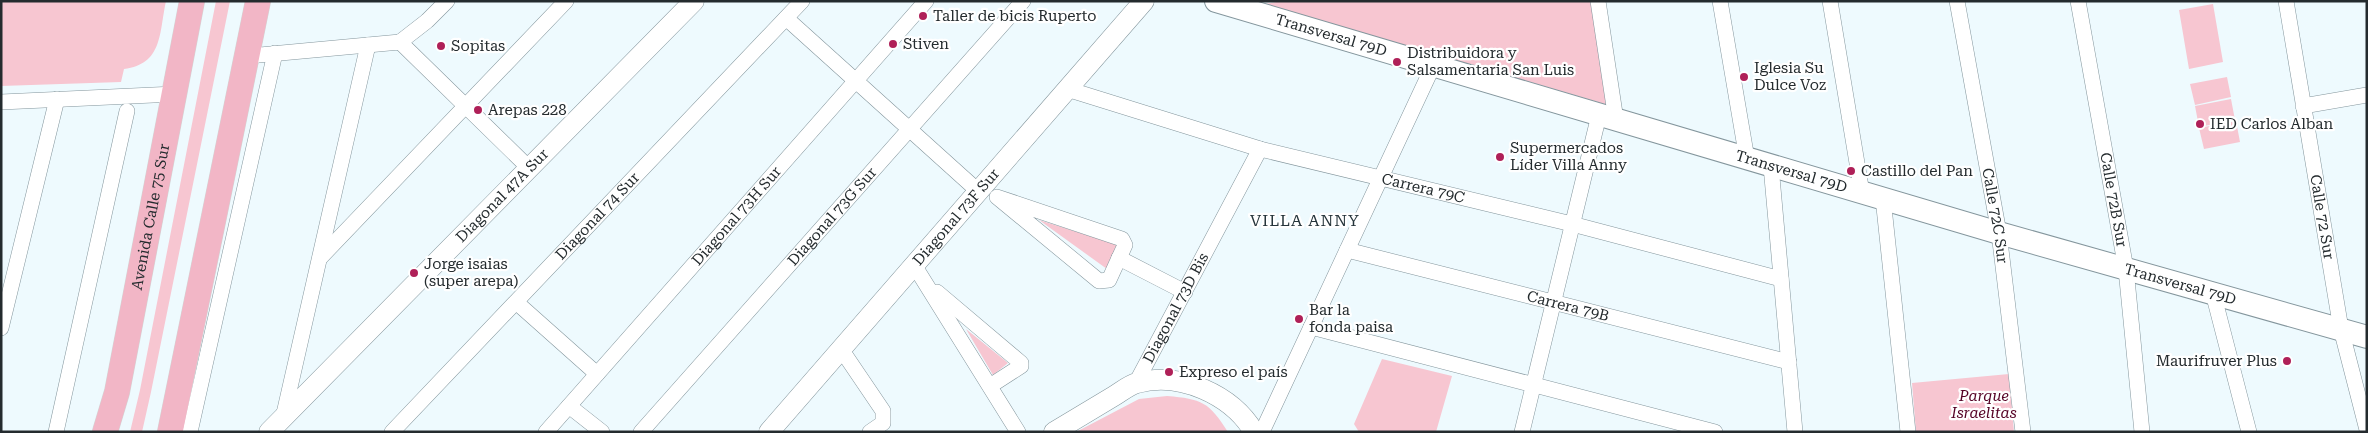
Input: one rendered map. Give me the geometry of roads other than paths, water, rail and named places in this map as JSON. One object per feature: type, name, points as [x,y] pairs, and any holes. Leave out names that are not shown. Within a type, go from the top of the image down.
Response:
[{"type":"main road","name":"Avenida Calle 75 Sur","points":[[105,432],[117,392],[192,1]]},
{"type":"main road","points":[[170,432],[258,1]]},
{"type":"main road","name":"Transversal 79D","points":[[1216,1],[1999,233],[2367,337]]},
{"type":"street","points":[[427,21],[431,1]]},
{"type":"street","points":[[248,56],[400,42],[427,21],[447,1]]},
{"type":"street","points":[[319,259],[566,1]]},
{"type":"street","name":"Diagonal 47A Sur","points":[[276,425],[694,1]]},
{"type":"street","name":"Diagonal 74 Sur","points":[[392,432],[802,1]]},
{"type":"street","name":"Diagonal 73H Sur","points":[[546,432],[926,1]]},
{"type":"street","name":"Diagonal 73G Sur","points":[[641,432],[1023,1]]},
{"type":"street","name":"Diagonal 73F Sur","points":[[769,432],[1144,1]]},
{"type":"street","points":[[1522,432],[1572,224],[1608,118],[1598,1]]},
{"type":"street","points":[[1720,1],[1747,159]]},
{"type":"street","points":[[1830,1],[1873,196],[1908,432]]},
{"type":"street","name":"Calle 72C Sur","points":[[1957,1],[1999,233],[2023,432]]},
{"type":"street","name":"Calle 72B Sur","points":[[2078,1],[2126,268],[2142,432]]},
{"type":"street","name":"Calle 72 Sur","points":[[2286,1],[2341,329],[2367,430]]},
{"type":"street","points":[[786,18],[978,191]]},
{"type":"street","points":[[400,42],[529,168]]},
{"type":"street","points":[[276,425],[319,259],[368,44]]},
{"type":"street","points":[[190,432],[275,54]]},
{"type":"street","points":[[1262,432],[1433,66]]},
{"type":"street","name":"Carrera 79C","points":[[1067,89],[1260,149],[1572,224],[1781,280]]},
{"type":"street","points":[[1,102],[175,94]]},
{"type":"street","points":[[2303,106],[2367,95]]},
{"type":"street","points":[[1,328],[57,99]]},
{"type":"street","points":[[56,432],[127,111]]},
{"type":"street","name":"Diagonal 73D Bis","points":[[1136,383],[1260,149]]},
{"type":"street","points":[[1770,166],[1795,432]]},
{"type":"street","points":[[998,197],[1122,239],[1125,245],[1119,258],[1108,280],[1099,281],[998,197]]},
{"type":"street","name":"Carrera 79B","points":[[1347,250],[1789,362]]},
{"type":"street","points":[[1119,258],[1184,292]]},
{"type":"street","points":[[914,265],[1018,432]]},
{"type":"street","points":[[928,285],[1021,363],[1021,366],[990,386]]},
{"type":"street","points":[[2213,293],[2249,432]]},
{"type":"street","points":[[516,302],[597,374]]},
{"type":"street","points":[[1311,327],[1715,432]]},
{"type":"street","points":[[841,349],[883,411],[883,423],[870,432]]},
{"type":"street","points":[[1054,432],[1136,383],[1164,381],[1180,383],[1213,393],[1230,404],[1246,419],[1254,432]]},
{"type":"street","points":[[569,406],[602,432]]},
{"type":"place","name":"Taller de bicis Ruperto","points":[[923,16]]},
{"type":"place","name":"Stiven","points":[[893,44]]},
{"type":"place","name":"Sopitas","points":[[441,46]]},
{"type":"place","name":"Distribuidora y Salsamentaria San Luis","points":[[1397,62]]},
{"type":"place","name":"Iglesia Su Dulce Voz","points":[[1744,77]]},
{"type":"place","name":"Arepas 228","points":[[478,110]]},
{"type":"place","name":"IED Carlos Alban","points":[[2200,124]]},
{"type":"place","name":"Supermercados Líder Villa Anny","points":[[1500,157]]},
{"type":"place","name":"Castillo del Pan","points":[[1851,171]]},
{"type":"place","name":"Jorge isaias (super arepa)","points":[[414,273]]},
{"type":"place","name":"Bar la fonda paisa","points":[[1299,319]]},
{"type":"place","name":"Maurifruver Plus","points":[[2287,361]]},
{"type":"place","name":"Expreso el país","points":[[1169,372]]},
{"type":"district","name":"VILLA ANNY","points":[[1305,220]]},
{"type":"park label","name":"Parque Israelitas","points":[[1984,404]]}]
